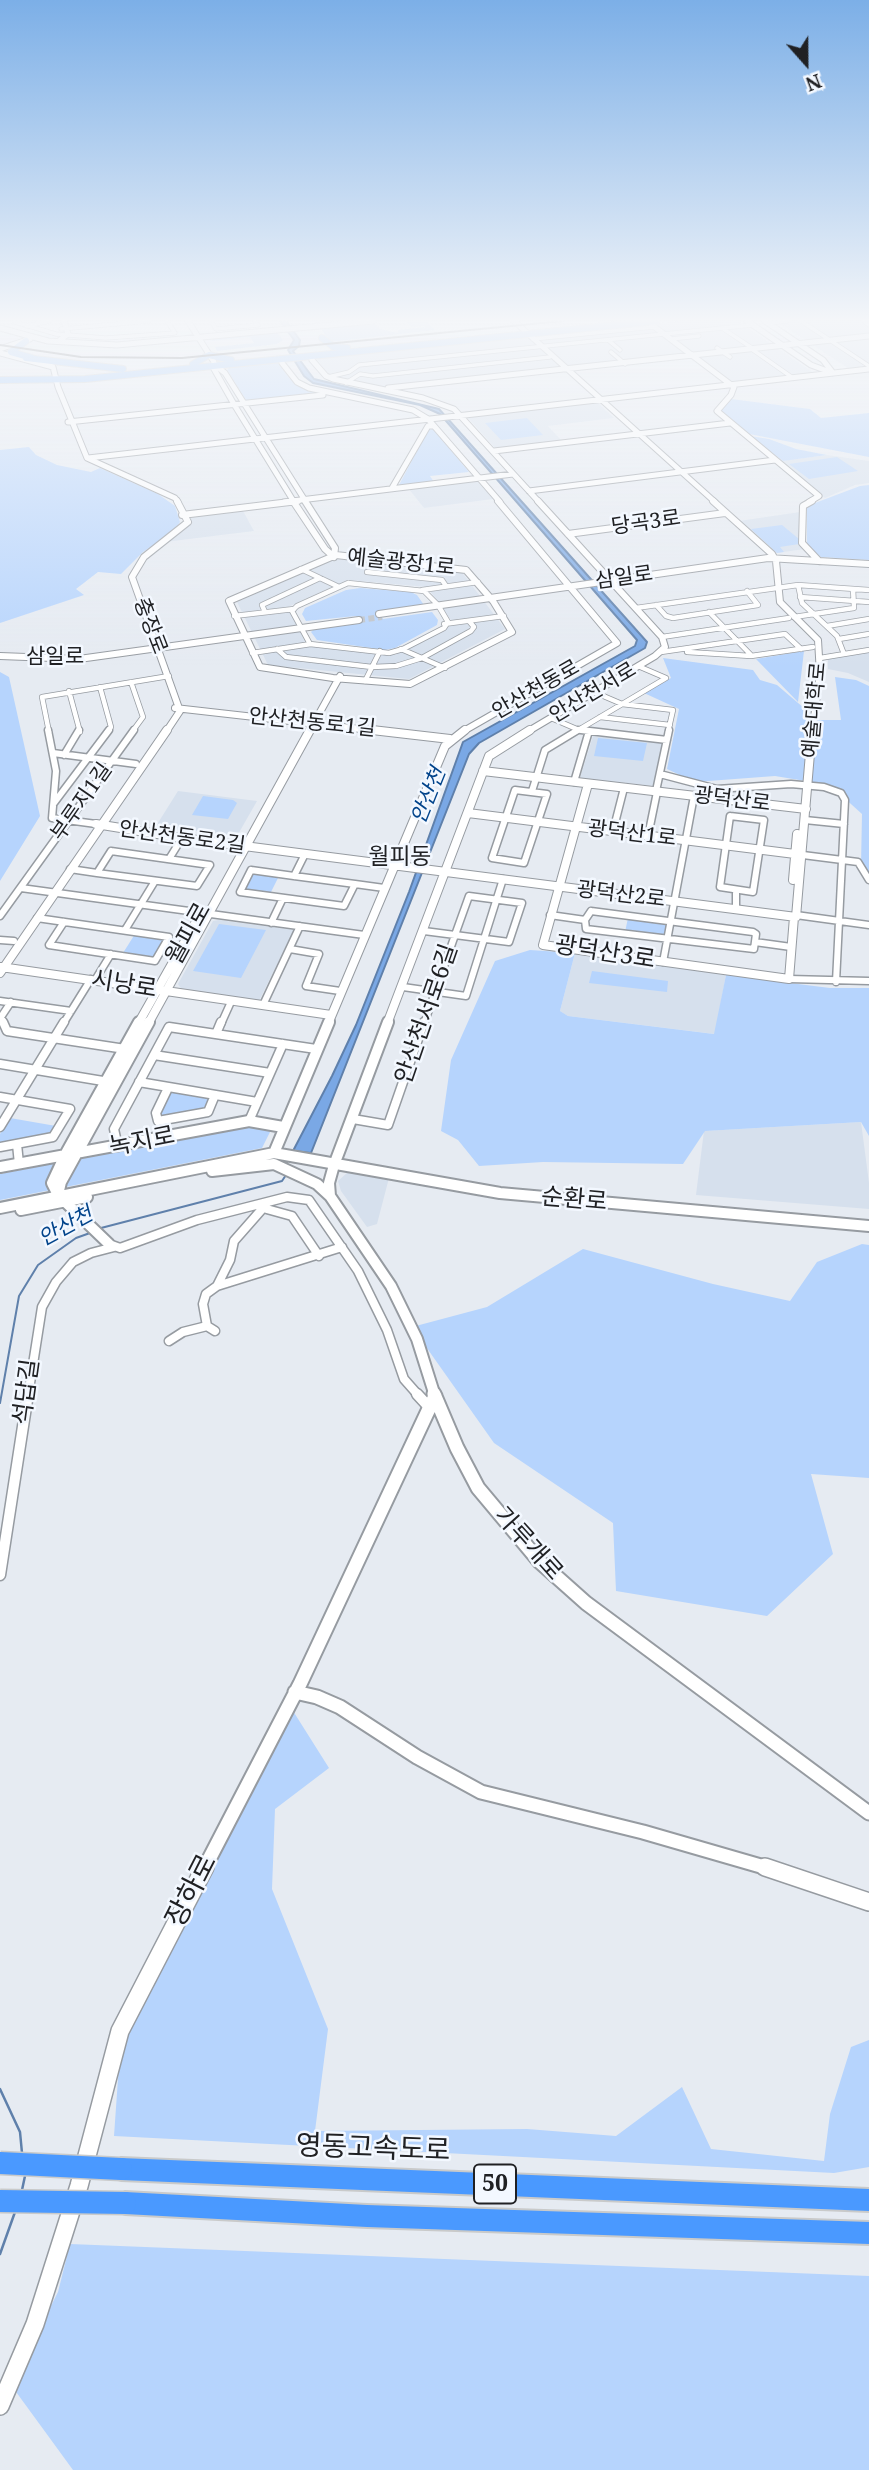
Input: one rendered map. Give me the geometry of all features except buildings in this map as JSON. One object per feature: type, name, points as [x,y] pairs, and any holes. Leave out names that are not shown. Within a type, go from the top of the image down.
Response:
[{"type":"highway","name":"영동고속도로","points":[[0,2163],[869,2200]]},
{"type":"highway","name":"50","points":[[0,2201],[125,2203],[367,2216],[869,2233]]},
{"type":"street","points":[[76,436],[85,459],[175,498],[183,514],[510,474]]},
{"type":"street","points":[[254,436],[318,540],[334,556]]},
{"type":"street","points":[[85,459],[284,436]]},
{"type":"street","points":[[392,488],[422,436]]},
{"type":"street","name":"안산천동로","points":[[446,436],[576,587],[617,643],[449,741]]},
{"type":"street","points":[[479,436],[608,582],[662,637],[854,608],[853,589]]},
{"type":"street","points":[[494,451],[617,436]]},
{"type":"street","points":[[639,436],[772,559]]},
{"type":"street","points":[[746,436],[819,496],[803,506],[802,544],[819,561]]},
{"type":"street","points":[[267,438],[332,543],[334,556]]},
{"type":"street","points":[[529,491],[775,460]]},
{"type":"street","name":"당곡3로","points":[[568,534],[723,513]]},
{"type":"street","name":"충장로","points":[[177,709],[133,575],[144,557],[188,522],[183,514]]},
{"type":"street","points":[[314,563],[322,558],[318,540]]},
{"type":"street","name":"예술광장1로","points":[[237,616],[229,601],[334,556]]},
{"type":"street","name":"예술광장1로","points":[[302,570],[334,556],[458,568],[470,572],[501,616]]},
{"type":"street","name":"삼일로","points":[[772,559],[869,566]]},
{"type":"street","name":"삼일로","points":[[381,615],[772,559],[869,566]]},
{"type":"street","name":"예술대학로","points":[[772,559],[775,588],[780,602],[805,632],[813,647],[815,662],[806,785]]},
{"type":"street","points":[[360,584],[374,561]]},
{"type":"street","points":[[302,570],[339,587]]},
{"type":"street","points":[[367,572],[442,580],[446,586]]},
{"type":"street","points":[[265,612],[262,605],[320,578]]},
{"type":"street","points":[[418,591],[475,582]]},
{"type":"street","points":[[301,626],[306,641],[310,644],[380,652],[401,649],[448,620],[429,594],[360,584],[339,587],[292,611],[310,638],[318,643]]},
{"type":"street","points":[[636,608],[798,585],[869,590]]},
{"type":"street","points":[[798,585],[800,597],[839,639],[844,654]]},
{"type":"street","points":[[656,605],[666,616],[673,618],[758,605],[747,591]]},
{"type":"street","points":[[800,597],[869,602]]},
{"type":"street","points":[[296,609],[237,616],[255,653],[257,665],[266,670],[410,684],[509,635],[512,629],[501,616],[444,624]]},
{"type":"street","points":[[709,612],[751,656]]},
{"type":"street","name":"예술대학로","points":[[789,979],[803,809],[820,658],[818,640],[792,617]]},
{"type":"street","name":"삼일로","points":[[0,654],[60,661],[358,619]]},
{"type":"street","points":[[827,626],[869,619]]},
{"type":"street","points":[[277,649],[286,657],[372,667],[396,666],[422,658],[471,631],[474,628],[469,621]]},
{"type":"street","points":[[665,652],[785,634],[801,649]]},
{"type":"street","points":[[839,639],[869,634]]},
{"type":"street","name":"안산천서로","points":[[331,1163],[353,1119],[403,987],[424,931],[442,869],[468,814],[483,771],[495,751],[665,652],[662,637]]},
{"type":"street","points":[[255,653],[318,643],[380,652]]},
{"type":"street","points":[[665,652],[751,656],[813,647]]},
{"type":"street","points":[[401,649],[443,667]]},
{"type":"street","points":[[820,658],[869,650]]},
{"type":"street","points":[[366,680],[380,652]]},
{"type":"street","points":[[532,791],[545,750],[666,678],[638,666]]},
{"type":"street","points":[[98,825],[52,818],[56,771],[41,697],[165,677]]},
{"type":"street","name":"월피로","points":[[61,1198],[61,1182],[70,1155],[337,677]]},
{"type":"street","name":"부루지1길","points":[[0,916],[143,717],[131,682]]},
{"type":"street","points":[[54,803],[112,725],[100,687]]},
{"type":"street","points":[[64,755],[80,733],[69,691]]},
{"type":"street","points":[[594,692],[622,704],[673,710],[657,792]]},
{"type":"street","points":[[1,968],[14,942],[70,869],[136,764],[177,709]]},
{"type":"street","points":[[1,968],[177,709]]},
{"type":"street","name":"안산천동로1길","points":[[177,709],[449,741]]},
{"type":"street","points":[[600,717],[670,725]]},
{"type":"street","points":[[551,718],[579,730],[667,740]]},
{"type":"street","points":[[574,782],[589,731]]},
{"type":"street","points":[[278,1158],[283,1127],[384,888],[399,864],[449,741]]},
{"type":"street","points":[[53,753],[136,764]]},
{"type":"street","name":"광덕산로","points":[[483,771],[803,809]]},
{"type":"street","points":[[660,774],[717,789],[806,785],[841,793],[845,800],[836,982]]},
{"type":"street","name":"광덕산3로","points":[[588,784],[543,945],[789,979]]},
{"type":"street","points":[[613,831],[624,788]]},
{"type":"street","points":[[515,790],[532,791],[547,794],[526,862],[492,858],[515,790]]},
{"type":"street","name":"광덕산로","points":[[648,836],[657,792]]},
{"type":"street","points":[[663,962],[694,796]]},
{"type":"street","points":[[747,817],[750,803]]},
{"type":"street","name":"예술대학로","points":[[799,855],[805,820],[803,809]]},
{"type":"street","name":"광덕산1로","points":[[468,814],[799,855]]},
{"type":"street","points":[[730,816],[747,817],[764,820],[755,892],[720,887],[730,816]]},
{"type":"street","points":[[805,820],[844,824]]},
{"type":"street","name":"안산천동로2길","points":[[98,825],[305,854],[399,864]]},
{"type":"street","name":"안산천동로2길","points":[[98,825],[399,864]]},
{"type":"street","points":[[169,859],[182,838]]},
{"type":"street","points":[[70,869],[97,873],[155,881],[197,886],[210,865],[111,851],[97,873]]},
{"type":"street","points":[[294,876],[305,854]]},
{"type":"street","points":[[799,855],[858,862],[869,880]]},
{"type":"street","points":[[403,987],[466,996],[509,861]]},
{"type":"street","name":"광덕산2로","points":[[399,864],[794,915]]},
{"type":"street","points":[[355,884],[344,906],[240,892],[251,870],[294,876],[355,884],[384,888]]},
{"type":"street","points":[[125,930],[155,881]]},
{"type":"street","points":[[21,888],[364,935]]},
{"type":"street","points":[[736,890],[736,906]]},
{"type":"street","name":"안산천서로6길","points":[[353,1119],[388,1125],[469,896],[497,900]]},
{"type":"street","points":[[271,923],[284,898]]},
{"type":"street","points":[[424,931],[509,942],[522,903],[497,900]]},
{"type":"street","name":"광덕산2로","points":[[675,900],[794,915]]},
{"type":"street","points":[[591,911],[672,921],[753,932],[756,934],[754,949],[668,940],[584,927],[587,912],[591,911]]},
{"type":"street","points":[[550,915],[585,920]]},
{"type":"street","points":[[794,915],[869,925]]},
{"type":"street","points":[[37,918],[169,937],[155,961],[49,945],[64,922]]},
{"type":"street","points":[[263,1005],[300,926]]},
{"type":"street","points":[[0,940],[14,942]]},
{"type":"street","points":[[755,942],[791,947]]},
{"type":"street","points":[[290,948],[319,954],[306,986],[340,991]]},
{"type":"street","points":[[0,1127],[71,1011],[111,954]]},
{"type":"street","name":"시낭로","points":[[1,968],[330,1017]]},
{"type":"street","points":[[789,979],[869,981]]},
{"type":"street","name":"월피로","points":[[112,1082],[125,1049],[161,992]]},
{"type":"street","name":"시낭로","points":[[161,992],[330,1017]]},
{"type":"street","points":[[0,1001],[71,1011]]},
{"type":"street","points":[[11,1002],[1,1017],[7,1031],[125,1049]]},
{"type":"street","points":[[216,1034],[230,1004]]},
{"type":"street","points":[[118,1147],[114,1129],[169,1027],[316,1049]]},
{"type":"street","points":[[249,1121],[283,1044]]},
{"type":"street","points":[[154,1055],[270,1073]]},
{"type":"street","points":[[0,1065],[112,1082]]},
{"type":"street","points":[[139,1082],[257,1102]]},
{"type":"street","points":[[168,1088],[156,1113],[158,1121],[208,1112],[215,1095]]},
{"type":"street","points":[[0,1097],[70,1109],[53,1137],[0,1147]]},
{"type":"street","name":"녹지로","points":[[0,1167],[249,1121],[283,1127]]},
{"type":"street","points":[[17,1144],[19,1164]]},
{"type":"street","name":"순환로","points":[[0,1208],[278,1158]]},
{"type":"street","name":"순환로","points":[[0,1214],[61,1198],[278,1158],[331,1163],[500,1193],[869,1226]]},
{"type":"street","name":"가루개로","points":[[278,1158],[330,1196],[391,1286],[417,1339],[432,1402],[478,1488],[540,1562],[586,1603],[869,1813]]},
{"type":"street","points":[[330,1196],[328,1183],[331,1163]]},
{"type":"street","name":"석답길","points":[[0,1575],[42,1307],[56,1282],[73,1262],[111,1245],[120,1248],[197,1220],[264,1206],[287,1197],[309,1200],[342,1247]]},
{"type":"street","points":[[61,1198],[79,1218],[111,1245]]},
{"type":"street","points":[[217,1286],[230,1260],[234,1241],[264,1206],[292,1216],[319,1255]]},
{"type":"street","points":[[169,1341],[183,1332],[211,1328],[203,1304],[206,1294],[217,1286],[342,1247],[358,1271],[387,1330],[404,1379],[432,1402]]},
{"type":"street","name":"장하로","points":[[0,2406],[36,2324],[79,2186],[120,2031],[295,1692],[432,1402]]},
{"type":"street","points":[[295,1692],[317,1697],[340,1707],[438,1769],[481,1792],[633,1829],[773,1869],[869,1902]]},
{"type":"shaded area","points":[[425,436],[439,436],[469,472],[430,476],[434,482],[399,485]]},
{"type":"shaded area","points":[[459,436],[463,436],[647,642],[645,648],[479,743],[469,754],[311,1153],[293,1151],[356,1025],[409,892],[463,742],[635,646],[637,640]]},
{"type":"shaded area","points":[[484,436],[558,436],[562,441],[496,449]]},
{"type":"shaded area","points":[[497,436],[532,436],[501,440]]},
{"type":"shaded area","points":[[750,436],[827,455],[783,461]]},
{"type":"shaded area","points":[[761,436],[869,436],[869,457]]},
{"type":"shaded area","points":[[29,447],[36,455],[57,465],[91,472],[100,468],[158,494],[175,506],[180,522],[174,531],[143,552],[121,574],[98,572],[76,589],[84,595],[0,623],[0,450]]},
{"type":"shaded area","points":[[827,455],[869,461],[869,483],[855,485],[825,498],[780,461]]},
{"type":"shaded area","points":[[837,457],[858,471],[809,479],[789,464]]},
{"type":"shaded area","points":[[476,479],[493,499],[424,508],[408,488]]},
{"type":"shaded area","points":[[869,485],[869,560],[821,557],[807,546],[807,506]]},
{"type":"shaded area","points":[[242,509],[254,531],[165,542],[190,522],[190,516]]},
{"type":"shaded area","points":[[800,512],[805,549],[776,553],[739,521]]},
{"type":"shaded area","points":[[782,525],[799,539],[799,544],[780,547],[784,552],[777,553],[751,529]]},
{"type":"shaded area","points":[[335,559],[461,571],[505,629],[409,679],[268,665],[237,602]],"holes":[[[348,580],[427,587],[454,624],[395,655],[308,645],[288,607]]]},
{"type":"shaded area","points":[[360,588],[411,592],[417,595],[424,605],[379,613],[383,619],[432,612],[438,620],[437,625],[395,648],[385,650],[317,640],[311,632],[313,630],[360,621],[356,616],[306,621],[302,614],[305,608],[346,590]]},
{"type":"shaded area","points":[[804,651],[798,702],[756,659]]},
{"type":"shaded area","points":[[869,652],[869,682],[848,673],[828,669],[828,659]]},
{"type":"shaded area","points":[[663,658],[753,670],[760,680],[777,685],[818,720],[841,720],[835,677],[856,680],[869,686],[869,876],[861,865],[862,814],[830,785],[775,776],[695,782],[667,769],[679,709],[644,693],[671,678]]},
{"type":"shaded area","points":[[0,672],[9,677],[40,816],[0,881]]},
{"type":"shaded area","points":[[593,736],[665,743],[655,786],[580,778]]},
{"type":"shaded area","points":[[598,738],[647,743],[643,761],[594,756]]},
{"type":"shaded area","points":[[178,791],[257,801],[237,836],[156,826]]},
{"type":"shaded area","points":[[203,796],[233,800],[237,803],[228,819],[192,815]]},
{"type":"shaded area","points":[[253,872],[279,876],[270,894],[242,890]]},
{"type":"shaded area","points":[[628,918],[667,923],[665,937],[625,932]]},
{"type":"shaded area","points":[[213,921],[294,930],[259,1001],[182,990],[178,984]]},
{"type":"shaded area","points":[[219,924],[266,930],[241,978],[193,971]]},
{"type":"shaded area","points":[[135,934],[165,939],[152,958],[123,953]]},
{"type":"shaded area","points":[[530,950],[575,953],[560,1011],[568,1016],[714,1034],[726,975],[830,988],[869,988],[869,1136],[861,1122],[705,1131],[683,1164],[543,1162],[479,1166],[458,1140],[441,1131],[451,1060],[495,961]]},
{"type":"shaded area","points":[[575,953],[726,975],[715,1034],[568,1016],[560,1011]]},
{"type":"shaded area","points":[[592,971],[668,981],[667,992],[589,983]]},
{"type":"shaded area","points":[[169,1090],[213,1097],[207,1110],[159,1119],[157,1113]]},
{"type":"shaded area","points":[[10,1118],[56,1126],[50,1135],[0,1142],[0,1134]]},
{"type":"shaded area","points":[[861,1122],[869,1183],[869,1209],[696,1195],[704,1131]]},
{"type":"shaded area","points":[[247,1125],[272,1128],[262,1148],[0,1200],[0,1174]]},
{"type":"shaded area","points":[[348,1172],[389,1178],[377,1224],[367,1227],[341,1191],[338,1181]]},
{"type":"shaded area","points":[[862,1244],[869,1245],[869,1478],[811,1474],[833,1554],[767,1616],[616,1591],[613,1523],[494,1443],[412,1327],[487,1307],[583,1249],[713,1284],[790,1301],[817,1262]]},
{"type":"shaded area","points":[[288,1703],[329,1768],[275,1809],[272,1889],[328,2029],[315,2131],[527,2129],[616,2136],[682,2087],[711,2149],[824,2161],[830,2114],[851,2047],[869,2040],[869,2167],[834,2173],[114,2136],[121,2036]]},
{"type":"shaded area","points":[[70,2244],[869,2276],[869,2470],[73,2470],[11,2385],[58,2292]]},
{"type":"waterway","name":"안산천","points":[[101,1228],[282,1181],[286,1175]]},
{"type":"waterway","name":"안산천","points":[[0,1403],[19,1296],[38,1265],[76,1238],[90,1233]]},
{"type":"waterway","name":"안산천","points":[[0,2089],[20,2132],[22,2153]]},
{"type":"waterway","name":"안산천","points":[[22,2190],[25,2176]]},
{"type":"waterway","name":"안산천","points":[[0,2254],[15,2212]]},
{"type":"tunnel","points":[[359,620],[382,617]]},
{"type":"district","name":"월피동","points":[[400,857]]}]
